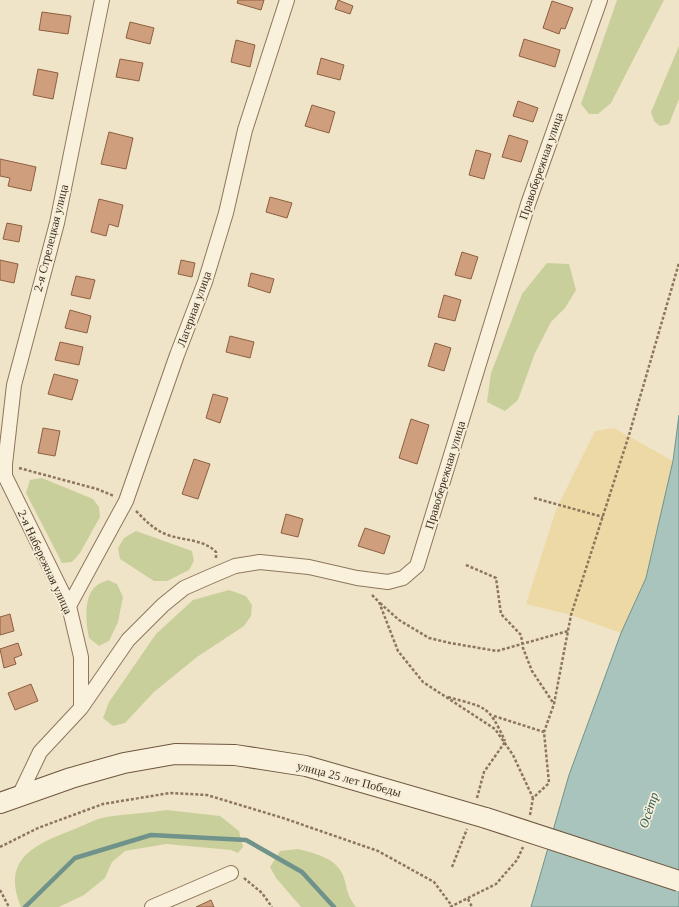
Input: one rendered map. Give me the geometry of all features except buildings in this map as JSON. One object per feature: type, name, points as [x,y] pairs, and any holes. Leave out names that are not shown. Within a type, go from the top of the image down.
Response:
[{"type":"main road","name":"улица 25 лет Победы","points":[[0,803],[70,778],[131,762],[175,754],[235,755],[306,766],[479,816],[679,881]]},
{"type":"street","name":"2-я Стрелецкая улица","points":[[3,468],[14,385],[57,223],[102,0]]},
{"type":"street","name":"Лагерная улица","points":[[68,606],[126,501],[177,355],[205,282],[226,213],[245,130],[287,0]]},
{"type":"street","name":"Правобережная улица","points":[[81,708],[128,640],[163,605],[184,588],[235,566],[260,562],[309,567],[357,578],[388,582],[403,578],[418,566],[528,204],[600,0]]},
{"type":"street","name":"2-я Набережная улица","points":[[3,468],[68,606],[80,657],[81,708]]},
{"type":"street","points":[[18,796],[40,752],[81,708]]},
{"type":"street","points":[[152,907],[236,875]]},
{"type":"path","points":[[533,798],[549,783],[544,732],[554,704],[571,615],[629,435],[679,264]]},
{"type":"path","points":[[534,498],[603,517]]},
{"type":"path","points":[[466,565],[496,578],[500,614],[521,635],[522,644],[532,671],[554,704]]},
{"type":"path","points":[[357,578],[379,602],[399,620],[429,638],[497,651],[568,631]]},
{"type":"path","points":[[379,602],[398,651],[423,682],[495,729],[513,755]]},
{"type":"path","points":[[445,697],[482,707],[494,716],[544,732]]},
{"type":"path","points":[[494,716],[533,798],[529,822]]},
{"type":"path","points":[[452,867],[479,816],[484,772],[505,742]]},
{"type":"path","points":[[0,847],[38,828],[103,804],[170,793],[207,795],[283,818],[378,851],[434,882],[451,907],[496,884],[517,860],[525,843]]},
{"type":"path","points":[[236,875],[262,893],[272,907]]},
{"type":"path","points":[[0,890],[9,907]]},
{"type":"path","points":[[468,899],[472,907]]},
{"type":"green space","points":[[617,0],[664,0],[611,103],[598,114],[589,114],[581,104]]},
{"type":"green space","points":[[679,46],[679,99],[669,124],[660,126],[654,121],[651,112]]},
{"type":"green space","points":[[547,263],[569,264],[576,290],[565,308],[551,322],[535,353],[518,400],[505,411],[487,402],[491,373],[522,294]]},
{"type":"green space","points":[[42,478],[93,499],[99,507],[100,517],[80,553],[72,562],[62,563],[26,493],[30,480]]},
{"type":"green space","points":[[136,531],[192,551],[194,561],[189,570],[167,581],[154,581],[120,559],[118,548],[124,538]]},
{"type":"green space","points":[[108,580],[117,584],[123,597],[118,622],[109,641],[99,646],[89,638],[86,610],[89,596],[92,591],[97,585]]},
{"type":"green space","points":[[229,590],[246,596],[252,605],[251,616],[244,626],[197,657],[154,692],[125,723],[113,726],[103,718],[109,702],[156,634],[193,600]]},
{"type":"green space","points":[[167,810],[220,816],[239,831],[243,847],[238,853],[231,850],[166,844],[125,851],[112,862],[105,878],[84,895],[59,907],[21,907],[16,891],[15,877],[18,865],[34,848],[58,836],[102,818]]},
{"type":"green space","points":[[298,849],[326,858],[337,866],[344,878],[349,896],[356,907],[301,907],[276,878],[270,867],[280,851]]},
{"type":"sand","points":[[614,428],[673,461],[646,578],[621,633],[571,615],[526,604],[556,510],[595,431]]},
{"type":"water","name":"Осётр","points":[[679,415],[679,907],[531,907],[569,775],[621,633],[646,578],[673,461]]},
{"type":"waterway","points":[[25,907],[75,858],[151,835],[246,840],[302,872],[334,907]]}]
